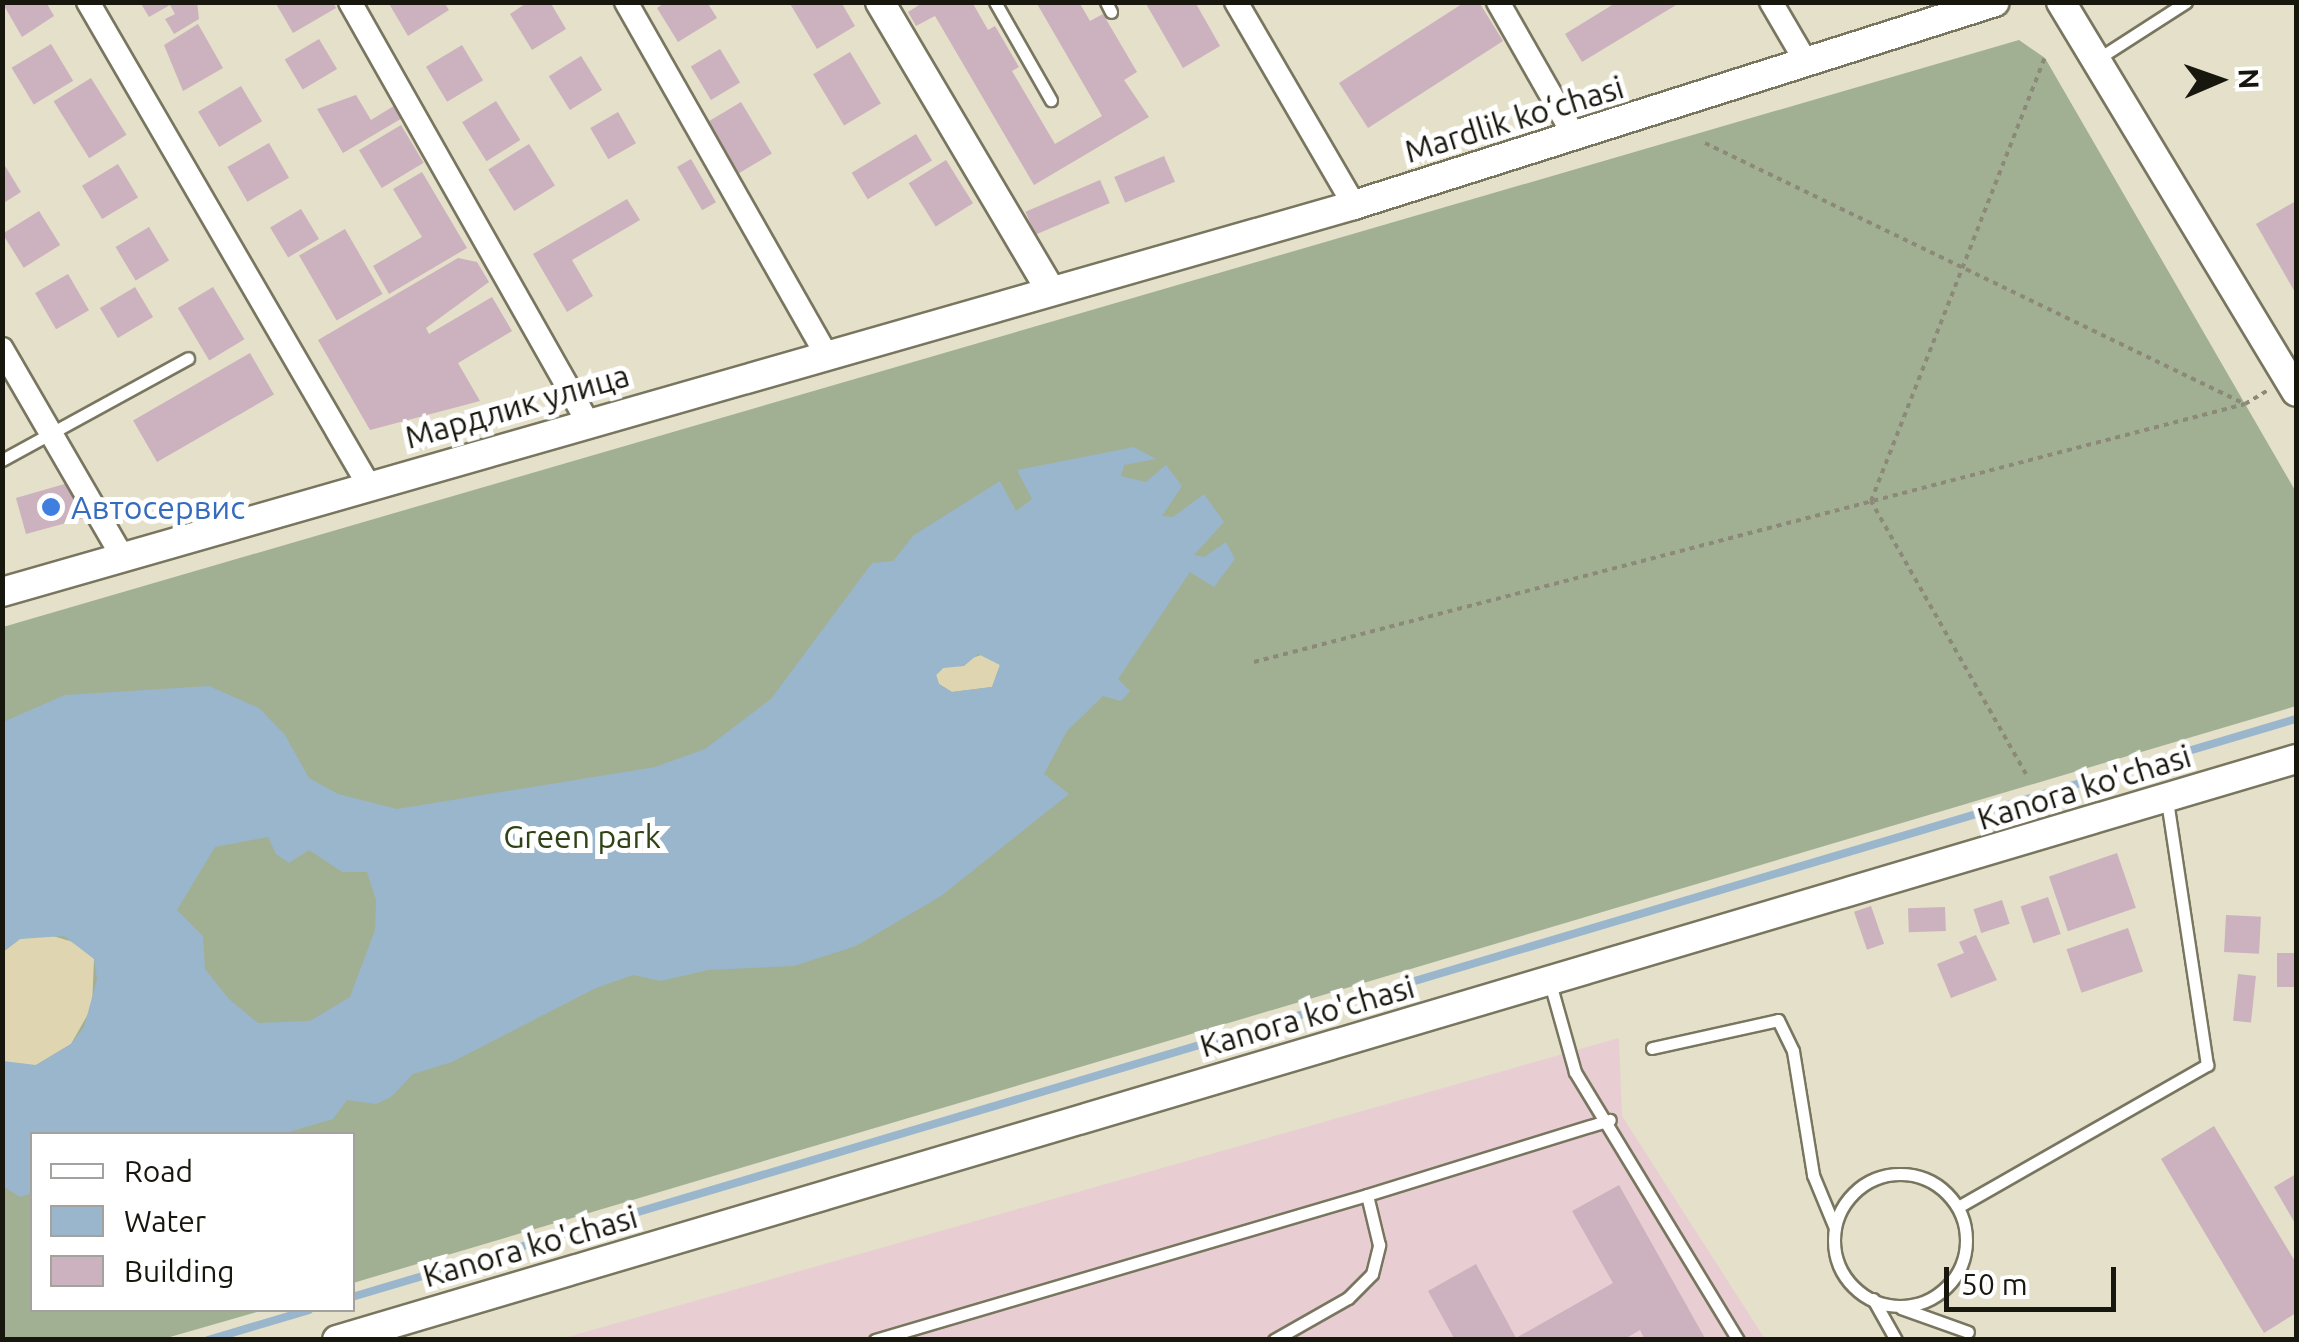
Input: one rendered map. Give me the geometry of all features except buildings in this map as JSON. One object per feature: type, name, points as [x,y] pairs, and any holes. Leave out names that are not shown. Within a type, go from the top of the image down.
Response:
[{"type":"street","points":[[88,2],[368,484]]},
{"type":"street","points":[[350,2],[588,422]]},
{"type":"street","points":[[626,2],[826,354]]},
{"type":"street","points":[[880,2],[1051,290]]},
{"type":"street","points":[[1236,2],[1354,205]]},
{"type":"street","points":[[1498,2],[1575,137]]},
{"type":"street","points":[[1771,2],[1806,62]]},
{"type":"street","name":"Mardlik ko‘chasi","points":[[1051,290],[1354,205],[1995,2]]},
{"type":"street","points":[[2061,2],[2296,392]]},
{"type":"street","name":"Мардлик улица","points":[[2,592],[1051,290]]},
{"type":"street","points":[[2,349],[122,556]]},
{"type":"street","name":"Kanora ko'chasi","points":[[337,1340],[2296,760]]},
{"type":"lane","points":[[995,2],[1051,100]]},
{"type":"lane","points":[[2096,60],[2186,2]]},
{"type":"lane","points":[[2,460],[188,358]]},
{"type":"lane","points":[[1958,1207],[2208,1065],[2166,799]]},
{"type":"lane","points":[[1550,981],[1575,1072],[1610,1120],[1738,1340]]},
{"type":"lane","points":[[1652,1048],[1778,1020],[1793,1050],[1813,1175],[1835,1228],[1844,1275],[1872,1299],[1896,1340]]},
{"type":"lane","points":[[876,1340],[1610,1120]]},
{"type":"lane","points":[[1835,1228],[1845,1203],[1864,1184],[1889,1174],[1916,1176],[1940,1187],[1958,1207],[1966,1232],[1964,1258],[1952,1282],[1932,1299],[1892,1305]]},
{"type":"lane","points":[[1274,1340],[1348,1298],[1372,1274],[1378,1245],[1367,1195]]},
{"type":"lane","points":[[1872,1299],[1968,1332]]},
{"type":"path","points":[[1871,501],[2045,58]]},
{"type":"path","points":[[1254,662],[2246,404],[1704,144]]},
{"type":"path","points":[[1871,501],[2026,774]]},
{"type":"shaded area","points":[[1619,1038],[1622,1116],[1765,1339],[557,1340]]},
{"type":"green space","name":"Green park","points":[[2019,40],[2045,58],[2296,492],[2296,706],[355,1282],[355,1132],[30,1132],[30,1312],[257,1312],[163,1339],[3,1340],[3,627]]},
{"type":"sand","points":[[984,654],[1000,665],[992,687],[952,692],[939,684],[936,675],[943,668]]},
{"type":"sand","points":[[46,934],[80,944],[94,959],[92,1007],[71,1044],[36,1065],[16,1066],[3,1061],[3,952],[20,939]]},
{"type":"water","points":[[1134,447],[1156,459],[1124,465],[1121,476],[1146,482],[1166,465],[1182,486],[1162,516],[1173,517],[1204,494],[1224,522],[1194,555],[1204,557],[1226,542],[1235,559],[1214,587],[1190,572],[1118,679],[1130,691],[1121,701],[1103,696],[1067,731],[1044,774],[1069,794],[941,896],[856,946],[794,966],[708,970],[661,981],[633,975],[596,988],[452,1062],[413,1074],[391,1097],[376,1104],[347,1100],[333,1119],[289,1132],[30,1132],[30,1194],[20,1197],[3,1186],[3,1061],[36,1065],[71,1044],[84,1027],[97,979],[94,959],[64,936],[20,939],[3,952],[3,722],[65,695],[209,686],[259,708],[285,735],[309,778],[338,794],[397,809],[655,767],[705,749],[771,699],[872,563],[893,561],[914,535],[1000,481],[1016,511],[1032,499],[1017,470]],"holes":[[[978,654],[1000,665],[992,687],[952,692],[939,684],[936,675],[943,668],[964,666]],[[268,837],[276,854],[289,863],[309,850],[342,872],[367,872],[376,900],[375,930],[350,997],[310,1021],[258,1023],[229,999],[205,969],[203,936],[177,910],[215,847]]]},
{"type":"waterway","points":[[355,1296],[2296,719]]},
{"type":"waterway","points":[[208,1340],[302,1312]]},
{"type":"place","name":"Автосервис","points":[[51,507]]}]
